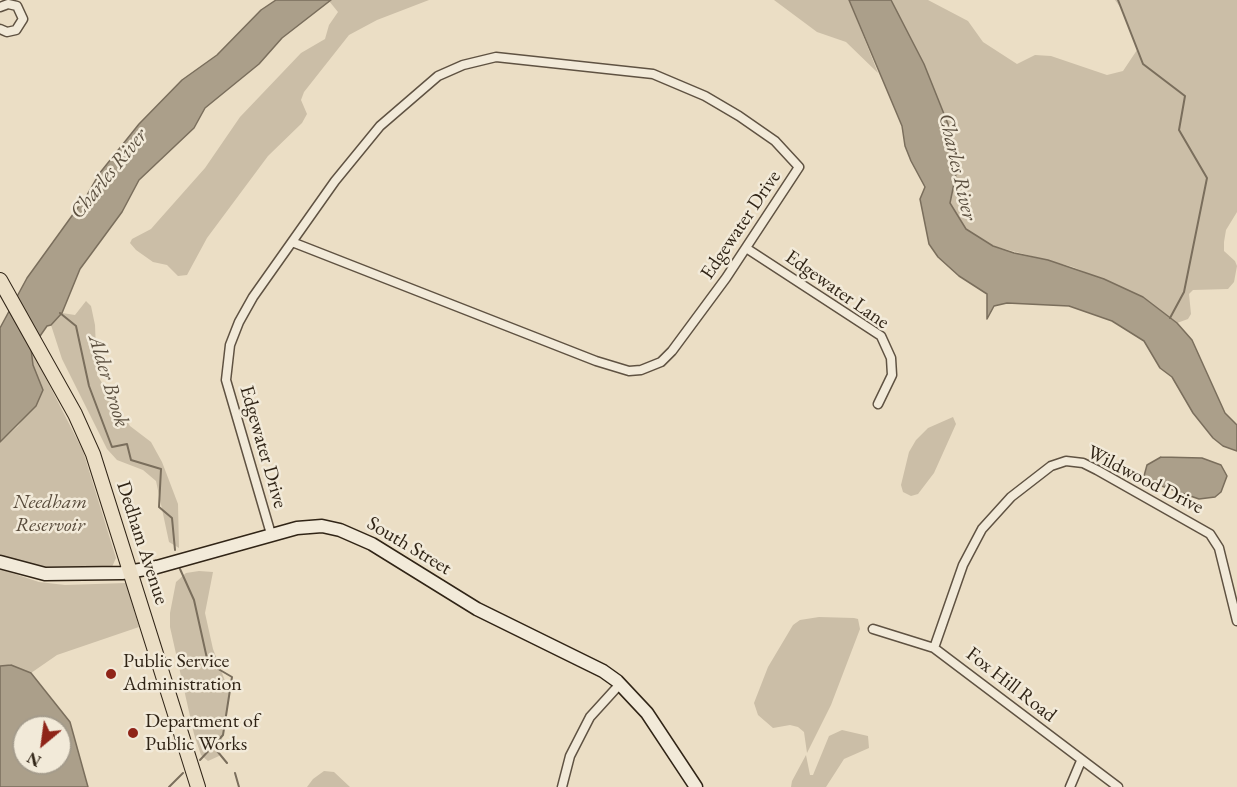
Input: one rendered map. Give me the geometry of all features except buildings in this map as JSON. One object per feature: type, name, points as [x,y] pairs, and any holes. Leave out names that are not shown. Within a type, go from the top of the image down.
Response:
[{"type":"main road","name":"Dedham Avenue","points":[[0,280],[87,437],[198,787]]},
{"type":"street","points":[[0,7],[8,4],[16,6],[23,19],[15,30],[7,32],[0,29]]},
{"type":"street","name":"Edgewater Drive","points":[[272,534],[226,380],[230,345],[238,322],[292,242],[360,149],[412,95],[438,76],[464,65],[496,57],[653,74],[705,96],[775,141],[799,167],[746,248],[672,351],[661,362],[641,370],[629,371],[596,361],[292,242]]},
{"type":"street","name":"Edgewater Lane","points":[[746,248],[881,336],[891,358],[892,375],[878,404]]},
{"type":"street","name":"Wildwood Drive","points":[[934,648],[963,565],[982,529],[1011,497],[1051,466],[1066,461],[1083,464],[1097,470],[1210,534],[1219,548],[1237,621]]},
{"type":"street","name":"South Street","points":[[0,562],[52,575],[131,572],[272,534],[316,526],[348,532],[372,544],[477,609],[603,670],[620,684],[647,713],[696,787]]},
{"type":"street","name":"Fox Hill Road","points":[[873,629],[934,648],[1118,787]]},
{"type":"street","points":[[562,787],[570,756],[590,717],[620,684]]},
{"type":"street","points":[[1070,787],[1081,761]]},
{"type":"green space","points":[[429,0],[377,20],[349,35],[304,92],[301,100],[307,114],[302,123],[268,156],[207,238],[187,275],[178,276],[167,265],[153,262],[136,250],[130,243],[132,239],[151,229],[205,168],[240,117],[301,53],[325,39],[329,25],[338,12],[329,1]]},
{"type":"green space","points":[[774,0],[849,0],[878,73],[846,42],[817,32]]},
{"type":"green space","points":[[891,0],[928,0],[968,21],[983,42],[1017,64],[1035,55],[1051,56],[1107,75],[1123,71],[1137,50],[1123,11],[1115,0],[1237,0],[1237,212],[1226,230],[1224,242],[1224,251],[1237,266],[1234,282],[1228,289],[1193,290],[1189,294],[1191,314],[1188,319],[1177,323],[1143,297],[1073,267],[993,246],[966,229],[950,203],[956,174],[952,134],[924,64]]},
{"type":"green space","points":[[86,301],[91,306],[95,325],[97,375],[130,426],[151,442],[162,462],[178,504],[179,548],[169,542],[156,481],[143,470],[117,460],[107,449],[62,359],[51,325],[62,313],[75,315]]},
{"type":"green space","name":"Needham Reservoir","points":[[31,349],[83,451],[116,558],[112,567],[45,568],[0,558],[0,442],[18,426],[43,391],[33,365]]},
{"type":"green space","points":[[953,417],[956,424],[934,473],[918,494],[911,496],[903,492],[901,485],[909,452],[916,440],[928,428]]},
{"type":"green space","name":"Needham Reservoir","points":[[0,569],[39,582],[65,585],[126,583],[139,627],[57,655],[31,673],[11,665],[0,666]]},
{"type":"green space","points":[[213,572],[205,613],[213,649],[230,694],[219,756],[208,761],[201,755],[194,734],[170,627],[170,613],[176,582],[186,573]]},
{"type":"green space","points":[[819,617],[858,619],[860,629],[831,705],[807,753],[804,732],[790,725],[773,728],[758,715],[754,703],[768,667],[793,625],[800,620]]},
{"type":"green space","points":[[842,730],[868,736],[869,748],[844,759],[826,787],[791,787],[806,755],[810,775],[813,775],[829,736]]},
{"type":"green space","points":[[324,771],[334,772],[350,787],[307,787]]},
{"type":"water","name":"Charles River","points":[[276,0],[331,0],[282,38],[259,64],[205,108],[194,128],[139,180],[122,212],[80,269],[62,313],[51,325],[47,326],[31,349],[33,365],[43,390],[36,406],[0,442],[0,328],[27,278],[87,195],[99,174],[139,124],[182,80],[217,55],[261,10]]},
{"type":"water","points":[[849,0],[891,0],[924,64],[952,134],[956,174],[950,203],[966,229],[993,246],[1048,260],[1104,279],[1143,297],[1177,323],[1192,340],[1225,413],[1237,425],[1237,451],[1223,446],[1213,438],[1193,413],[1172,377],[1160,368],[1144,341],[1112,321],[1069,306],[1007,303],[994,306],[987,319],[987,294],[959,276],[938,257],[929,244],[920,199],[925,187],[911,161],[905,146],[902,126]]},
{"type":"water","points":[[1161,457],[1202,458],[1221,465],[1227,476],[1221,492],[1215,497],[1199,499],[1150,482],[1144,476],[1147,465]]},
{"type":"water","points":[[11,665],[31,673],[64,715],[12,715],[12,775],[72,775],[72,729],[88,787],[0,787],[0,666]]},
{"type":"waterway","points":[[1118,0],[1143,64],[1185,96],[1179,130],[1207,178],[1184,292],[1170,318]]},
{"type":"waterway","name":"Alder Brook","points":[[60,313],[76,326],[89,386],[112,447],[127,444],[131,460],[161,469],[159,507],[172,518],[175,550]]},
{"type":"waterway","name":"Alder Brook","points":[[180,569],[194,600],[208,663],[232,677],[223,735],[213,746],[227,763]]},
{"type":"waterway","points":[[200,760],[213,746]]},
{"type":"waterway","points":[[169,787],[183,773]]},
{"type":"waterway","name":"Alder Brook","points":[[235,773],[239,787]]},
{"type":"place","name":"Public Service Administration","points":[[111,674]]},
{"type":"place","name":"Department of Public Works","points":[[133,733]]}]
